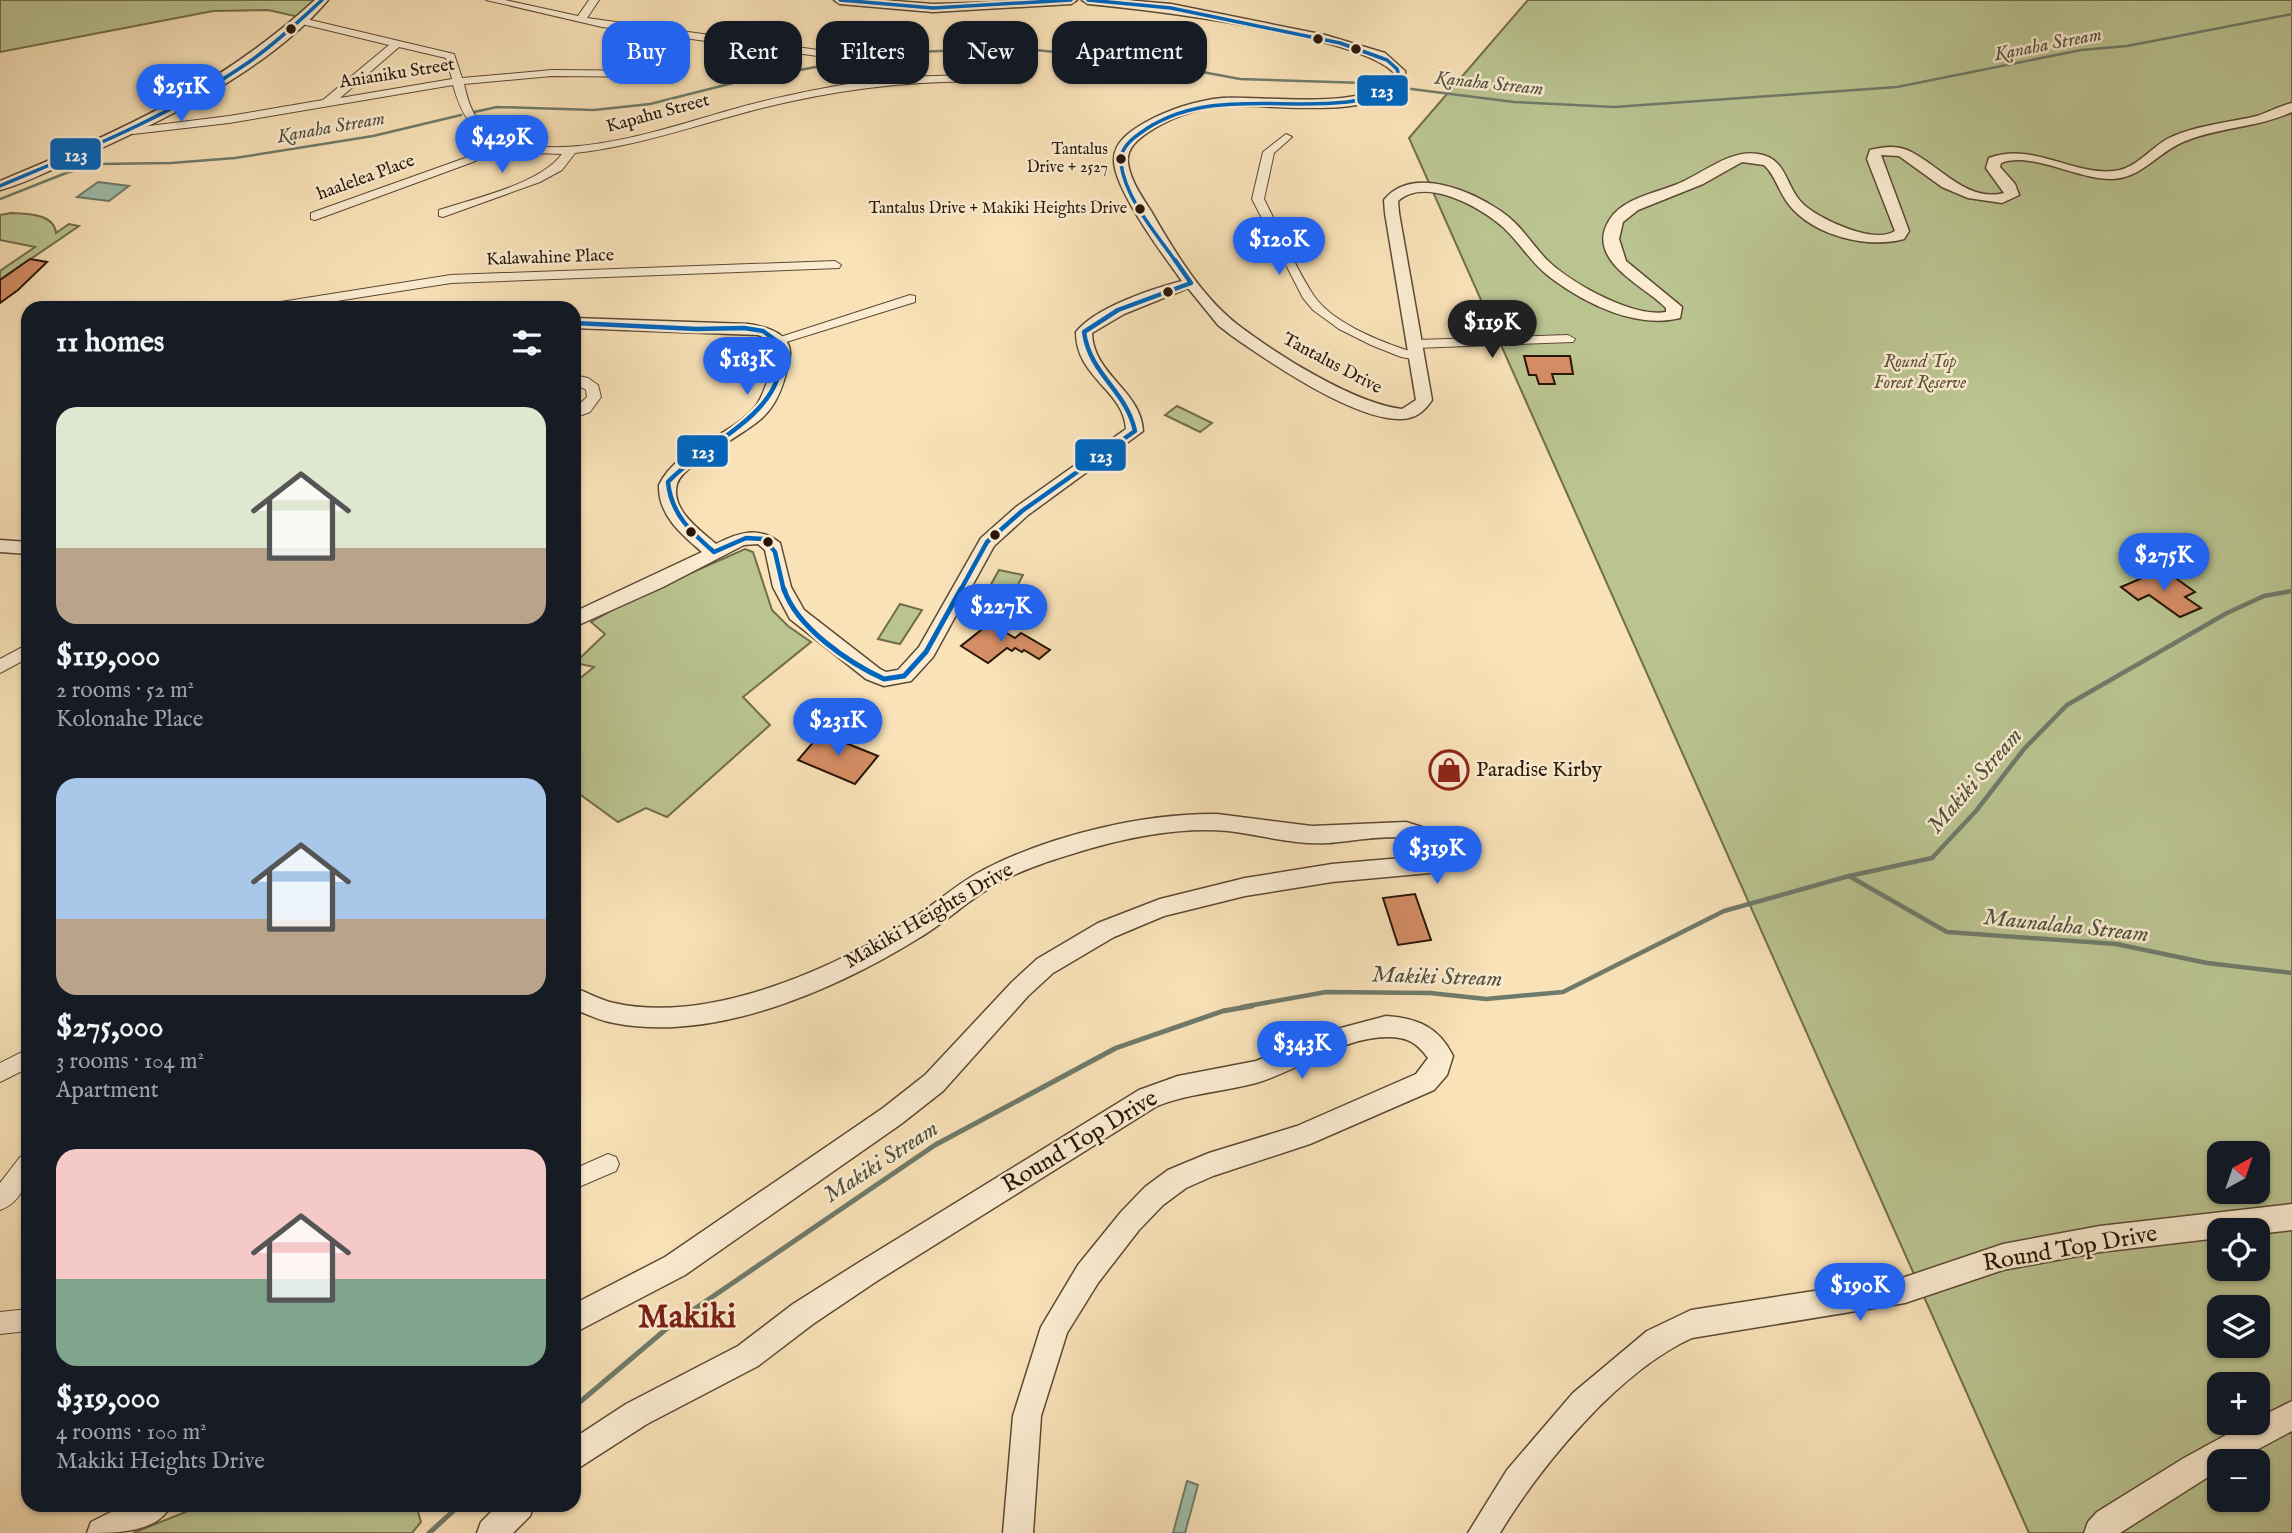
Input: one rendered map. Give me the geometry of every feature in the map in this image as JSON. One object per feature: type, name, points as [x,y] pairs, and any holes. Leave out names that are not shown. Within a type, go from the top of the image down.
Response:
[{"type":"street","points":[[0,186],[133,131],[221,82],[302,21],[322,0]]},
{"type":"street","points":[[493,0],[580,20],[816,53]]},
{"type":"street","points":[[580,20],[594,0]]},
{"type":"street","points":[[840,0],[933,8],[1071,0]]},
{"type":"street","name":"Tantalus Drive","points":[[1088,0],[1171,8],[1325,39],[1381,56],[1401,74],[1400,79],[1386,90],[1356,101],[1250,101],[1197,106],[1157,119],[1128,141],[1122,152],[1121,164],[1131,189],[1191,283],[1223,321],[1338,392],[1381,410],[1403,414],[1418,408],[1423,401],[1391,200],[1396,192],[1406,188],[1433,188],[1479,205],[1507,223],[1532,254],[1566,282],[1616,306],[1663,318],[1674,314],[1675,310],[1669,302],[1628,271],[1616,258],[1611,236],[1614,222],[1628,209],[1686,188],[1740,158],[1760,158],[1775,166],[1789,198],[1812,218],[1858,236],[1885,240],[1899,236],[1902,231],[1874,159],[1875,153],[1880,150],[1903,153],[1960,190],[2003,199],[2012,195],[2010,187],[1993,168],[1994,161],[2000,157],[2020,158],[2095,174],[2121,174],[2132,172],[2159,149],[2185,136],[2262,120],[2292,107]]},
{"type":"street","name":"Kapahu Street","points":[[302,21],[451,57],[471,119],[480,128],[507,142],[534,148],[571,150],[624,144],[736,112],[830,90],[915,80],[943,80]]},
{"type":"street","points":[[327,103],[397,43]]},
{"type":"street","name":"Anianiku Street","points":[[133,131],[184,127],[458,81],[517,74],[602,74]]},
{"type":"street","points":[[1286,137],[1269,152],[1258,199],[1309,298],[1318,310],[1396,352],[1416,347]]},
{"type":"street","name":"haalelea Place","points":[[316,216],[469,160],[507,142]]},
{"type":"street","points":[[443,214],[536,180],[558,167],[571,150]]},
{"type":"street","name":"Kalawahine Place","points":[[312,301],[451,279],[835,265]]},
{"type":"street","points":[[581,617],[741,539],[762,538],[768,541],[776,552],[782,587],[797,614],[873,674],[884,679],[904,676],[926,652],[987,542],[1022,511],[1135,431],[1135,424],[1125,405],[1092,366],[1083,342],[1084,332],[1091,325],[1120,311],[1162,292],[1191,283]]},
{"type":"street","points":[[778,340],[910,299]]},
{"type":"street","points":[[581,323],[616,322],[681,328],[749,329],[768,334],[778,340],[783,348],[774,384],[761,410],[741,429],[687,461],[668,482],[667,495],[675,512],[687,528],[714,552]]},
{"type":"street","points":[[1381,343],[1416,347],[1568,339]]},
{"type":"street","points":[[581,381],[593,388],[594,397],[581,411]]},
{"type":"street","points":[[2,547],[21,548]]},
{"type":"street","points":[[0,667],[21,654]]},
{"type":"street","name":"Makiki Heights Drive","points":[[581,1000],[616,1012],[672,1018],[717,1012],[754,1002],[831,972],[886,945],[914,930],[954,900],[1005,869],[1067,848],[1157,825],[1221,822],[1281,833],[1319,835],[1410,829],[1436,840],[1441,850],[1436,862],[1418,867],[1323,874],[1218,892],[1160,908],[1095,936],[1045,965],[934,1083],[892,1116],[675,1266],[581,1315]]},
{"type":"street","name":"Round Top Drive","points":[[581,1451],[639,1414],[750,1355],[799,1317],[926,1233],[1150,1098],[1191,1084],[1243,1076],[1270,1068],[1368,1028],[1393,1025],[1409,1027],[1435,1043],[1441,1056],[1438,1067],[1425,1082],[1415,1088],[1301,1136],[1209,1165],[1177,1179],[1130,1221],[1088,1274],[1055,1327],[1027,1416],[1018,1533]]},
{"type":"street","points":[[0,1073],[21,1062]]},
{"type":"street","points":[[581,1176],[608,1164]]},
{"type":"street","points":[[0,1200],[21,1173]]},
{"type":"street","name":"Round Top Drive","points":[[1483,1533],[1538,1453],[1597,1391],[1659,1339],[1691,1324],[1905,1290],[2003,1257],[2100,1239],[2292,1217]]},
{"type":"street","points":[[0,1323],[21,1321]]},
{"type":"street","points":[[2099,1533],[2108,1523],[2194,1468],[2292,1415]]},
{"type":"street","points":[[102,1533],[142,1512]]},
{"type":"street","points":[[492,1533],[512,1512]]},
{"type":"green space","points":[[0,0],[314,0],[299,17],[268,10],[213,11],[0,52]]},
{"type":"green space","name":"Round Top Forest Reserve","points":[[1528,0],[2292,0],[2292,1533],[2029,1533],[1409,138]]},
{"type":"green space","points":[[11,213],[45,218],[54,226],[56,233],[69,224],[79,226],[0,280],[0,271],[35,247],[0,240],[0,215]]},
{"type":"green space","points":[[1177,406],[1212,423],[1200,432],[1165,415]]},
{"type":"green space","points":[[745,549],[753,552],[772,610],[788,626],[811,642],[743,697],[770,725],[667,817],[646,808],[618,822],[581,795],[581,677],[594,667],[581,664],[581,657],[605,634],[591,622],[632,599]]},
{"type":"green space","points":[[999,570],[1023,575],[1005,610],[980,604]]},
{"type":"green space","points":[[900,604],[922,610],[900,644],[878,639]]},
{"type":"green space","points":[[186,1512],[418,1512],[421,1522],[412,1533],[133,1533]]},
{"type":"shaded area","points":[[98,182],[129,186],[109,201],[77,197]]},
{"type":"shaded area","points":[[1187,1481],[1198,1485],[1185,1533],[1173,1533]]},
{"type":"building","points":[[30,259],[47,262],[0,303],[0,280]]},
{"type":"building","points":[[1524,356],[1570,356],[1573,374],[1552,374],[1555,384],[1539,384],[1536,375],[1529,375]]},
{"type":"building","points":[[2154,573],[2165,581],[2174,577],[2195,592],[2185,597],[2201,608],[2180,617],[2149,595],[2138,600],[2121,587]]},
{"type":"building","points":[[990,623],[1015,638],[1021,633],[1050,650],[1039,659],[1024,650],[1022,652],[1015,648],[1012,651],[1007,648],[988,663],[961,646]]},
{"type":"building","points":[[821,733],[878,756],[855,784],[798,760]]},
{"type":"building","points":[[1415,894],[1431,940],[1398,945],[1383,898]]},
{"type":"waterway","name":"Kanaha Stream","points":[[474,112],[497,107],[594,110],[650,104],[745,80],[892,53],[1015,48],[1143,61],[1240,79],[1364,83],[1514,102],[1614,107],[1897,87],[2081,50],[2127,46],[2292,14]]},
{"type":"waterway","name":"Kanaha Stream","points":[[0,199],[66,173],[98,164],[171,163],[235,158],[373,136],[461,115]]},
{"type":"waterway","name":"Makiki Stream","points":[[1849,876],[1932,858],[1976,811],[2024,749],[2067,705],[2227,613],[2264,596],[2292,591]]},
{"type":"waterway","name":"Makiki Stream","points":[[1242,1007],[1326,992],[1430,993],[1486,999],[1563,992],[1724,911],[1849,876]]},
{"type":"waterway","name":"Maunalaha Stream","points":[[1849,876],[1947,932],[2116,944],[2207,963],[2292,973]]},
{"type":"waterway","name":"Makiki Stream","points":[[581,1401],[671,1325],[935,1145],[1116,1048],[1223,1011],[1252,1006]]},
{"type":"waterway","name":"Makiki Stream","points":[[429,1533],[452,1512]]},
{"type":"transit line","name":"123","points":[[0,186],[128,131],[190,99],[259,55],[322,0]]},
{"type":"transit line","name":"123","points":[[840,0],[933,8],[1071,0]]},
{"type":"transit line","name":"123","points":[[581,323],[697,329],[744,328],[763,331],[778,342],[781,358],[779,369],[765,401],[740,427],[680,468],[668,482],[672,504],[682,522],[714,552],[746,538],[765,539],[775,552],[787,599],[794,611],[814,632],[873,674],[884,679],[904,676],[926,652],[987,542],[1022,511],[1135,431],[1126,404],[1092,361],[1086,348],[1084,332],[1118,310],[1191,283],[1131,193],[1121,164],[1122,153],[1127,144],[1144,130],[1169,117],[1193,109],[1218,104],[1347,102],[1375,94],[1400,79],[1397,69],[1387,60],[1340,43],[1171,8],[1088,0]]},
{"type":"place","name":"Tantalus Drive + 2527","points":[[1121,159]]},
{"type":"place","name":"Tantalus Drive + Makiki Heights Drive","points":[[1140,209]]},
{"type":"place","name":"Paradise Kirby","points":[[1449,770]]},
{"type":"district","name":"Makiki","points":[[687,1318]]}]
